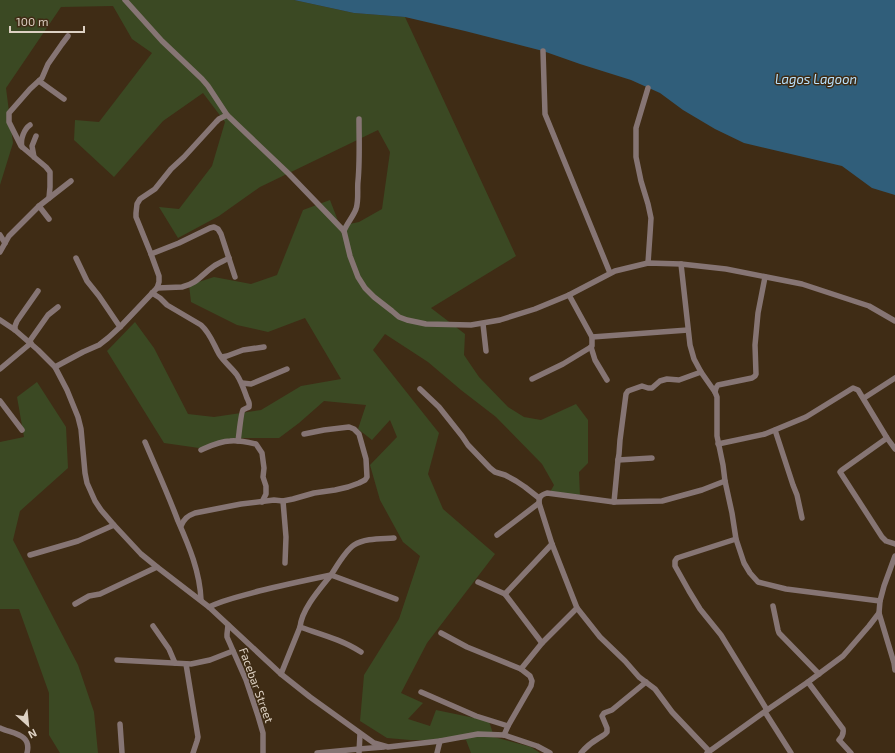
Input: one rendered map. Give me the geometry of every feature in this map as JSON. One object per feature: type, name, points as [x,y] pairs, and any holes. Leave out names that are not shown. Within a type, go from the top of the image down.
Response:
[{"type":"street","points":[[125,0],[162,41],[202,79],[227,115],[289,174],[344,231]]},
{"type":"street","points":[[49,198],[50,172],[19,143],[9,122],[9,113],[39,81],[48,64],[68,36]]},
{"type":"street","points":[[543,51],[545,114],[610,273]]},
{"type":"street","points":[[39,81],[64,99]]},
{"type":"street","points":[[648,88],[636,128],[636,158],[651,218],[648,263]]},
{"type":"street","points":[[55,367],[99,345],[120,327],[157,288],[159,276],[136,217],[137,204],[140,198],[155,188],[219,119],[227,115]]},
{"type":"street","points":[[359,119],[359,170],[357,202],[353,215],[346,224],[344,231],[350,256],[358,277],[365,288],[399,317],[426,324],[483,324],[535,309],[569,295],[610,273],[648,263],[681,264],[726,270],[802,284],[869,306],[895,321]]},
{"type":"street","points":[[22,147],[21,143],[26,128],[30,125]]},
{"type":"street","points":[[34,156],[32,146],[36,136]]},
{"type":"street","points":[[0,252],[9,236],[39,206],[71,181]]},
{"type":"street","points":[[39,206],[49,219]]},
{"type":"street","points":[[151,254],[214,227],[221,234],[235,277]]},
{"type":"street","points":[[0,235],[5,243]]},
{"type":"street","points":[[76,258],[87,281],[120,327]]},
{"type":"street","points":[[157,288],[182,287],[190,284],[199,279],[214,266],[228,258]]},
{"type":"street","points":[[681,264],[690,345],[700,372],[717,397],[716,436],[736,539],[744,563],[758,582],[786,589],[880,601]]},
{"type":"street","points":[[715,392],[718,385],[752,378],[756,374],[755,345],[758,313],[765,277]]},
{"type":"street","points":[[15,330],[17,321],[38,291]]},
{"type":"street","points":[[152,293],[160,298],[166,305],[206,329],[222,357],[242,382],[250,404],[249,407],[244,409],[241,413],[241,425],[238,441]]},
{"type":"street","points":[[569,295],[592,337],[591,348],[595,360],[607,380]]},
{"type":"street","points":[[0,369],[30,342],[48,315],[58,307]]},
{"type":"street","points":[[0,320],[30,342],[55,367],[67,390],[78,417],[81,429],[87,483],[95,501],[114,525],[141,554],[201,600],[281,674],[360,734],[374,743],[388,747]]},
{"type":"street","points":[[483,324],[486,351]]},
{"type":"street","points":[[592,337],[688,330]]},
{"type":"street","points":[[222,357],[243,350],[264,347]]},
{"type":"street","points":[[532,379],[591,348]]},
{"type":"street","points":[[242,382],[251,384],[287,369]]},
{"type":"street","points":[[614,502],[626,394],[628,391],[642,386],[652,388],[660,381],[667,379],[679,380],[700,372]]},
{"type":"street","points":[[864,398],[895,378]]},
{"type":"street","points":[[718,444],[765,434],[806,417],[827,405],[851,388],[857,389],[864,398],[895,449]]},
{"type":"street","points":[[420,389],[439,407],[468,445],[490,468],[495,472],[505,474],[516,481],[539,500],[552,544],[577,608],[603,640],[626,661],[639,677],[655,689],[672,712],[708,752],[843,656],[879,613]]},
{"type":"street","points":[[0,401],[22,430]]},
{"type":"street","points":[[180,526],[186,517],[195,513],[241,504],[278,500],[284,501],[314,493],[348,487],[363,482],[367,477],[366,459],[359,434],[354,429],[324,430],[304,434]]},
{"type":"street","points":[[775,430],[793,485],[798,495],[802,518]]},
{"type":"street","points":[[887,438],[840,472],[882,537],[886,541],[895,544]]},
{"type":"street","points":[[201,450],[226,441],[256,444],[262,453],[264,468],[263,477],[266,486],[266,494],[262,502]]},
{"type":"street","points":[[145,442],[192,555],[201,592],[201,600]]},
{"type":"street","points":[[618,460],[652,458]]},
{"type":"street","points":[[497,535],[539,500],[542,494],[548,493],[614,502],[662,501],[702,490],[725,481]]},
{"type":"street","points":[[284,501],[286,563]]},
{"type":"street","points":[[30,555],[78,541],[114,525]]},
{"type":"street","points":[[281,674],[304,613],[350,549],[355,544],[372,539],[394,538]]},
{"type":"street","points":[[736,539],[677,558],[675,561],[675,566],[700,609],[721,635],[791,753]]},
{"type":"street","points":[[505,594],[552,544]]},
{"type":"street","points":[[895,556],[884,586],[880,601],[879,613],[895,670]]},
{"type":"street","points":[[75,604],[89,596],[100,594],[156,567]]},
{"type":"street","points":[[209,607],[221,601],[236,597],[278,586],[331,575],[396,599]]},
{"type":"street","points":[[478,582],[505,594],[542,643]]},
{"type":"street","points":[[773,606],[779,633],[819,674]]},
{"type":"street","points":[[522,669],[542,643],[577,608]]},
{"type":"street","name":"Facebar Street","points":[[228,625],[227,635],[246,680],[263,733],[263,753]]},
{"type":"street","points":[[153,626],[169,649],[175,663]]},
{"type":"street","points":[[300,627],[328,637],[361,652]]},
{"type":"street","points":[[441,633],[473,649],[522,669],[530,676],[532,680],[531,686],[504,735]]},
{"type":"street","points":[[117,660],[186,664],[210,660],[233,651]]},
{"type":"street","points":[[186,664],[198,737],[193,753]]},
{"type":"street","points":[[581,753],[607,732],[602,716],[604,713],[612,710],[646,682]]},
{"type":"street","points":[[808,682],[844,732],[839,740],[840,742],[852,753]]},
{"type":"street","points":[[421,692],[476,716],[508,726]]},
{"type":"street","points":[[120,724],[122,753]]},
{"type":"street","points":[[0,728],[23,737],[29,744],[27,753]]},
{"type":"street","points":[[359,751],[360,734]]},
{"type":"street","points":[[317,753],[359,751],[440,741],[478,734],[504,735],[538,746],[550,753]]},
{"type":"street","points":[[437,753],[440,741]]},
{"type":"green space","points":[[0,0],[294,0],[354,13],[405,17],[516,256],[431,308],[465,334],[464,355],[479,377],[508,407],[524,417],[541,420],[576,404],[588,420],[588,463],[579,472],[580,497],[549,494],[554,485],[542,464],[496,417],[428,362],[385,334],[373,350],[439,433],[428,474],[443,509],[495,554],[427,643],[401,693],[423,703],[408,719],[430,726],[436,710],[489,721],[494,737],[531,747],[540,753],[471,753],[466,740],[410,740],[387,738],[360,721],[364,675],[399,619],[420,556],[403,542],[380,500],[370,465],[397,437],[390,420],[372,440],[358,429],[366,405],[324,401],[279,438],[244,438],[199,448],[164,443],[107,351],[135,322],[154,348],[188,414],[214,417],[261,410],[301,386],[341,379],[305,318],[268,332],[237,325],[191,302],[189,285],[214,277],[251,284],[277,275],[303,210],[330,200],[340,226],[359,222],[382,209],[390,152],[378,130],[260,187],[219,216],[178,238],[159,207],[179,209],[212,166],[225,122],[203,93],[163,121],[114,177],[74,140],[75,120],[99,122],[152,53],[132,39],[113,6],[61,7],[6,88],[13,143],[0,185]]},
{"type":"green space","points":[[37,382],[66,427],[68,468],[20,511],[13,540],[78,665],[94,712],[98,753],[60,753],[49,735],[49,693],[19,609],[0,609],[0,442],[24,437],[17,397]]},
{"type":"water","name":"Lagos Lagoon","points":[[294,0],[895,0],[895,195],[872,188],[842,166],[744,143],[715,129],[683,110],[660,93],[631,80],[543,51],[405,17],[354,13]]}]
